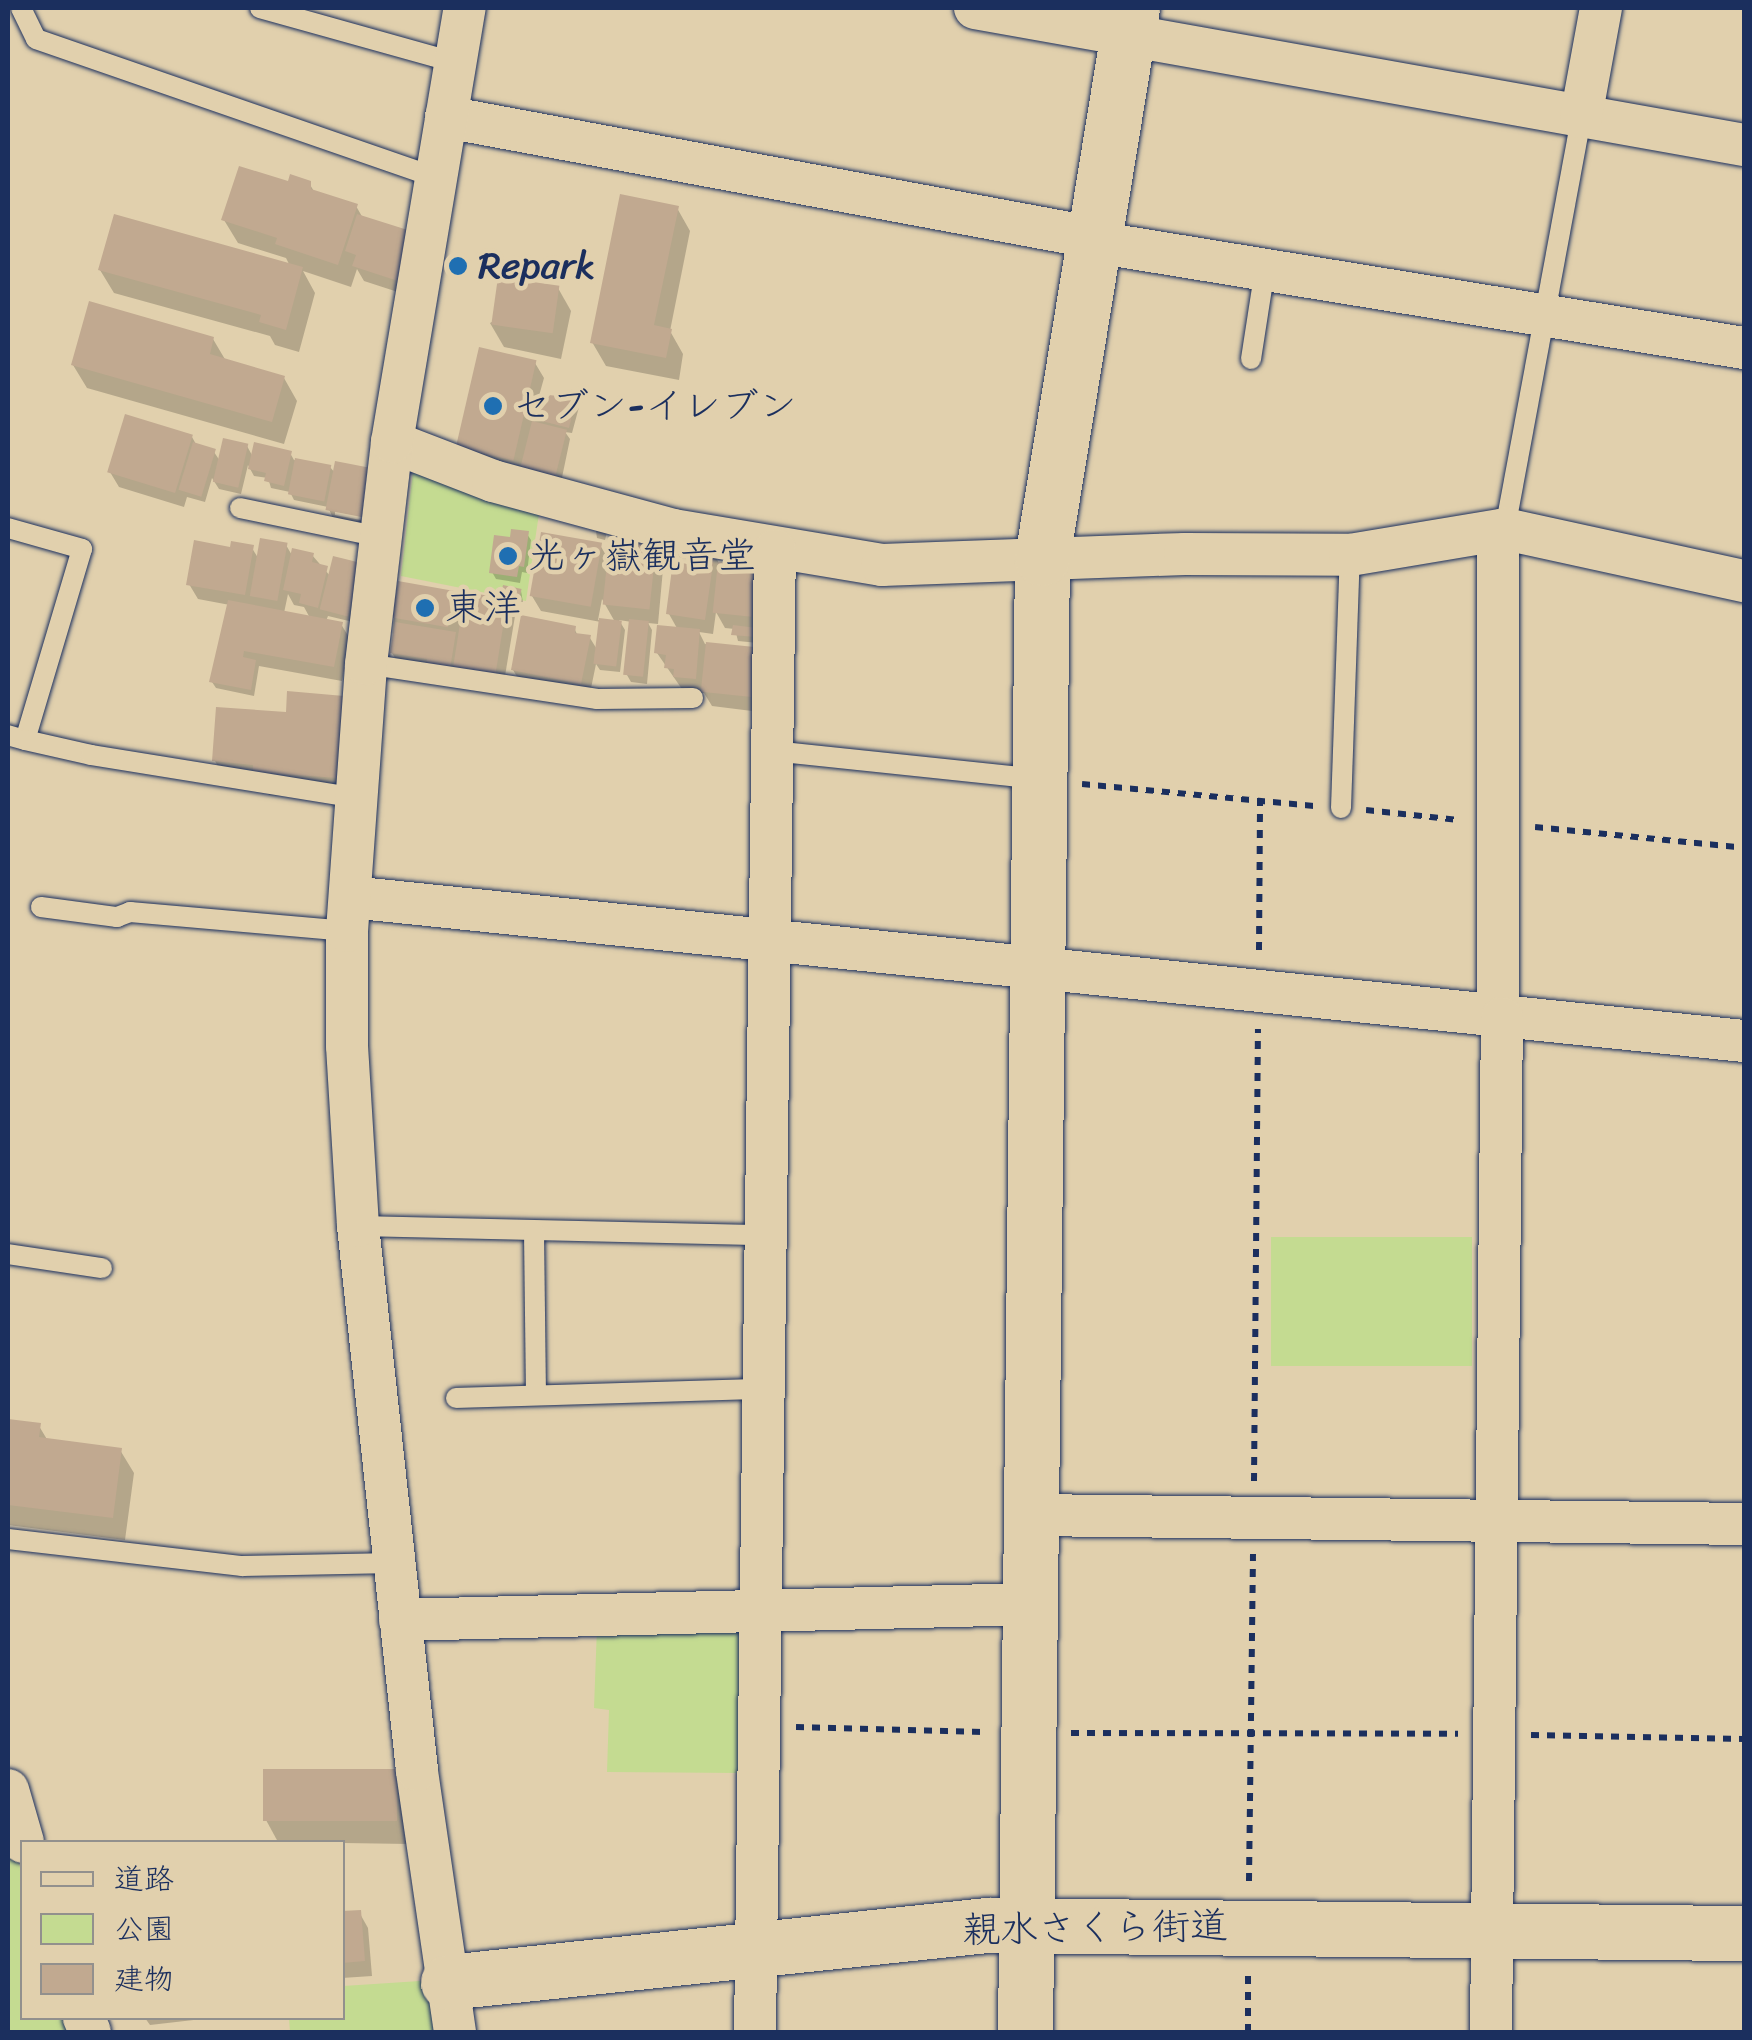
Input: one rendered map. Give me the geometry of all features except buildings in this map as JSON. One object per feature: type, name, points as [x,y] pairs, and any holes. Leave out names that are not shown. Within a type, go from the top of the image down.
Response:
[{"type":"street","points":[[452,2007],[400,1620],[358,1226],[347,1046],[348,914],[366,664],[380,536],[392,442],[465,8]]},
{"type":"street","points":[[975,8],[1129,20],[1581,116],[1744,145]]},
{"type":"street","points":[[1581,116],[1601,8]]},
{"type":"street","points":[[1025,2032],[1042,558],[1129,20]]},
{"type":"street","points":[[446,118],[1096,240],[1744,348]]},
{"type":"street","points":[[392,442],[493,481],[673,530],[775,550],[882,564],[1350,555],[1501,530],[1744,581]]},
{"type":"street","points":[[1491,2032],[1501,530]]},
{"type":"street","points":[[755,2032],[775,550]]},
{"type":"street","points":[[348,914],[768,941],[1744,1041]]},
{"type":"street","points":[[1032,1515],[1744,1524]]},
{"type":"street","points":[[400,1620],[1032,1604]]},
{"type":"street","points":[[8,1790],[22,1840]]},
{"type":"street","name":"親水さくら街道","points":[[452,2007],[756,1950],[1026,1925],[1744,1934]]},
{"type":"lane","points":[[21,8],[36,39],[437,178]]},
{"type":"lane","points":[[260,8],[456,62]]},
{"type":"lane","points":[[1501,530],[1581,116]]},
{"type":"lane","points":[[1251,359],[1266,269]]},
{"type":"lane","points":[[240,508],[380,536]]},
{"type":"lane","points":[[8,528],[82,549],[16,738],[91,756],[356,798]]},
{"type":"lane","points":[[1341,808],[1350,555]]},
{"type":"lane","points":[[366,664],[597,700],[693,698]]},
{"type":"lane","points":[[773,751],[1041,779]]},
{"type":"lane","points":[[41,907],[116,917],[130,912],[348,914]]},
{"type":"lane","points":[[358,1226],[766,1236]]},
{"type":"lane","points":[[534,1232],[536,1394]]},
{"type":"lane","points":[[8,1254],[102,1268]]},
{"type":"lane","points":[[456,1398],[763,1389]]},
{"type":"lane","points":[[8,1540],[242,1566],[394,1563]]},
{"type":"path","points":[[1041,779],[1744,848]]},
{"type":"path","points":[[1258,970],[1260,802]]},
{"type":"path","points":[[758,1726],[1744,1738]]},
{"type":"green space","points":[[413,471],[540,507],[526,601],[401,576]]},
{"type":"green space","points":[[1271,1237],[1472,1237],[1472,1366],[1271,1366]]},
{"type":"green space","points":[[741,1626],[740,1773],[607,1772],[609,1710],[594,1708],[597,1627]]},
{"type":"green space","points":[[8,1826],[20,1867],[20,2020],[71,2020],[75,2032],[8,2032]]},
{"type":"green space","points":[[420,1981],[429,1989],[436,2032],[290,2032],[289,2020],[345,2020],[345,1986]]},
{"type":"place","name":"Repark","points":[[458,266]]},
{"type":"place","name":"セブン-イレブン","points":[[493,406]]},
{"type":"place","name":"光ヶ嶽観音堂","points":[[508,556]]},
{"type":"place","name":"東洋","points":[[425,608]]}]
